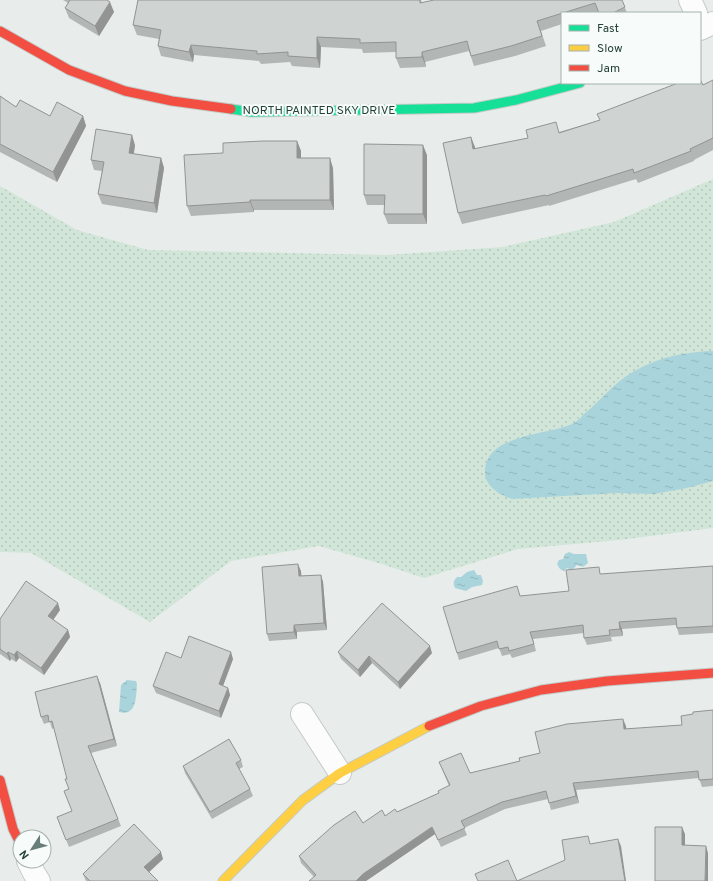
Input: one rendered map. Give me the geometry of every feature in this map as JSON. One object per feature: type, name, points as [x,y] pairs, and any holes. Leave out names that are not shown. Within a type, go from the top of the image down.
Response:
[{"type":"street","points":[[690,0],[696,12]]},
{"type":"street","name":"NORTH PAINTED SKY DRIVE","points":[[0,31],[69,70],[125,91],[212,108],[251,112],[474,108],[516,100],[576,84]]},
{"type":"street","points":[[223,881],[303,800],[340,773],[431,725],[481,706],[541,690],[607,681],[713,673]]},
{"type":"street","points":[[302,714],[340,773]]},
{"type":"street","points":[[0,780],[13,829]]},
{"type":"street","points":[[32,869],[39,881]]},
{"type":"green space","points":[[713,179],[713,528],[620,540],[518,549],[424,578],[319,546],[231,561],[150,622],[31,553],[0,552],[0,186],[77,230],[148,250],[387,255],[503,247],[614,222]]},
{"type":"water","points":[[713,351],[713,481],[687,488],[654,494],[616,493],[512,499],[498,493],[488,482],[485,473],[488,460],[495,450],[506,443],[574,423],[625,377],[648,364],[686,353]]},
{"type":"water","points":[[569,552],[574,554],[586,554],[588,563],[583,567],[577,565],[572,570],[567,568],[564,571],[560,569],[557,564],[559,560],[563,559],[565,554]]},
{"type":"water","points":[[474,570],[477,575],[481,575],[483,581],[482,585],[472,587],[466,591],[455,588],[454,582],[457,577],[461,577],[467,572]]},
{"type":"water","points":[[127,680],[136,681],[137,684],[136,699],[132,709],[125,713],[119,712],[121,685]]},
{"type":"building","points":[[70,0],[107,0],[110,2],[95,26],[65,8]]},
{"type":"building","points":[[138,0],[420,0],[420,3],[434,0],[622,0],[625,7],[615,12],[599,12],[595,3],[566,12],[561,12],[561,14],[537,21],[542,36],[511,46],[471,56],[467,41],[422,52],[422,57],[396,58],[396,42],[360,43],[360,39],[317,37],[317,58],[288,56],[288,52],[257,54],[257,51],[191,45],[189,52],[158,46],[161,30],[133,25]]},
{"type":"building","points":[[713,80],[713,138],[690,149],[691,151],[634,173],[633,169],[546,196],[458,213],[443,143],[471,137],[473,149],[528,138],[526,130],[556,122],[559,133],[600,120],[597,114],[675,84],[701,84],[701,81],[703,85]]},
{"type":"building","points":[[0,96],[16,107],[20,100],[50,116],[57,102],[83,116],[53,172],[0,144]]},
{"type":"building","points":[[96,129],[132,135],[129,153],[161,158],[154,203],[98,194],[104,162],[91,160]]},
{"type":"building","points":[[297,141],[297,158],[330,158],[330,200],[250,200],[250,202],[187,206],[184,155],[223,153],[223,143]]},
{"type":"building","points":[[364,144],[423,145],[423,214],[384,214],[385,195],[364,195]]},
{"type":"building","points":[[298,564],[299,576],[321,575],[324,623],[294,625],[294,632],[267,634],[262,567]]},
{"type":"building","points":[[713,566],[713,626],[677,628],[676,618],[619,622],[620,629],[609,630],[610,635],[584,638],[583,625],[530,632],[534,644],[509,651],[508,647],[499,649],[497,641],[457,653],[443,607],[517,586],[520,596],[569,591],[566,570],[599,567],[600,574]]},
{"type":"building","points":[[26,581],[58,603],[48,616],[68,630],[41,668],[17,651],[14,655],[8,652],[7,654],[0,649],[0,619]]},
{"type":"building","points":[[382,603],[430,646],[398,682],[369,656],[358,670],[338,652]]},
{"type":"building","points":[[189,636],[231,652],[219,684],[228,688],[219,711],[153,686],[166,652],[181,658]]},
{"type":"building","points":[[97,676],[114,739],[88,746],[118,819],[66,840],[57,817],[72,811],[64,791],[69,789],[65,779],[67,779],[52,721],[49,722],[48,715],[41,717],[35,692]]},
{"type":"building","points":[[713,710],[713,779],[699,780],[698,771],[573,783],[576,796],[549,803],[546,791],[502,802],[461,821],[465,828],[438,840],[432,827],[363,874],[356,881],[309,881],[316,875],[299,856],[334,825],[355,811],[363,823],[382,810],[385,816],[395,809],[397,812],[439,793],[438,791],[450,785],[439,762],[461,753],[470,773],[520,761],[519,758],[540,753],[535,732],[567,724],[623,719],[624,729],[682,725],[681,716],[693,714],[693,712]]},
{"type":"building","points":[[229,739],[241,760],[236,763],[250,789],[210,812],[183,766]]},
{"type":"building","points":[[134,824],[161,852],[144,867],[158,881],[90,881],[83,874]]},
{"type":"building","points":[[655,827],[682,827],[682,845],[706,846],[705,881],[655,881]]},
{"type":"building","points":[[588,836],[590,844],[618,839],[625,881],[517,881],[565,860],[562,840]]},
{"type":"building","points":[[508,860],[517,881],[478,881],[475,874]]},
{"type":"traffic: fast","points":[[231,109],[251,112],[474,108],[516,100],[576,84]]},
{"type":"traffic: slow","points":[[223,881],[303,800],[340,773],[429,726]]},
{"type":"traffic: jam","points":[[0,31],[69,70],[125,91],[172,101],[231,109]]},
{"type":"traffic: jam","points":[[429,726],[481,706],[541,690],[607,681],[713,673]]},
{"type":"traffic: jam","points":[[0,780],[13,829]]}]
